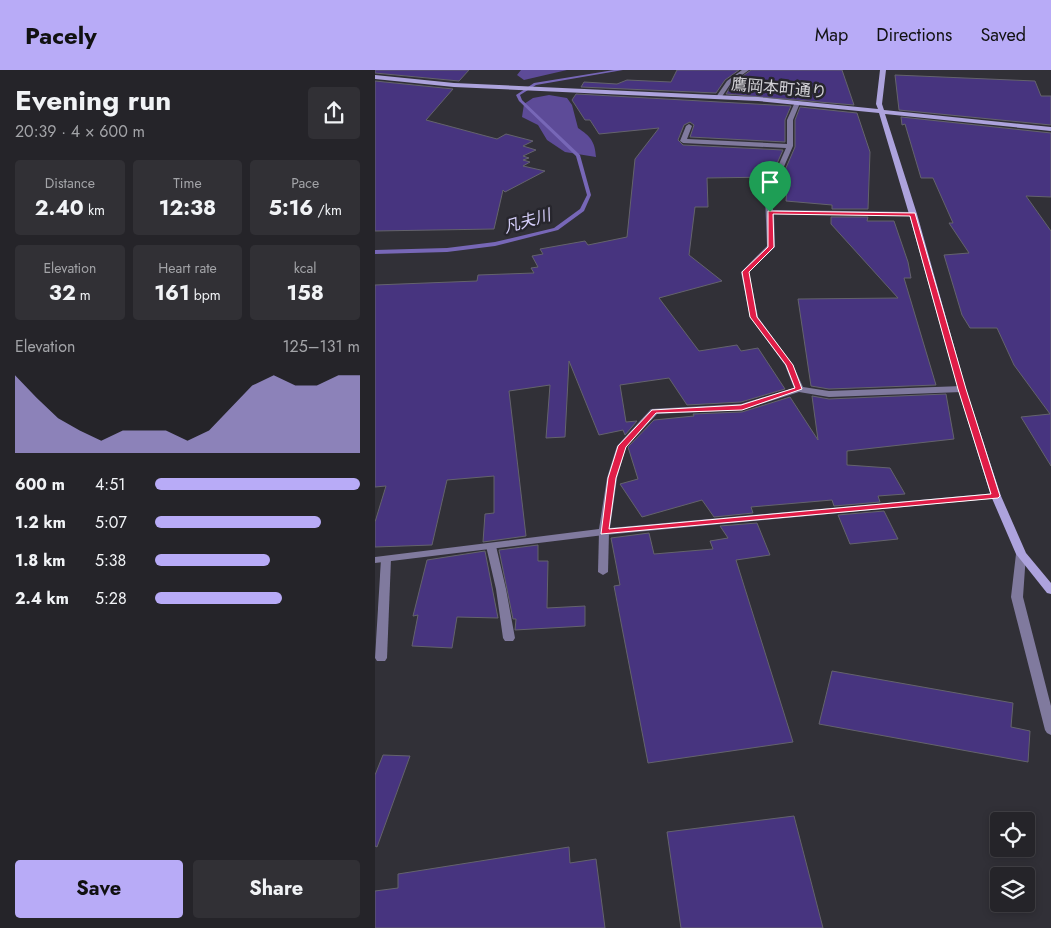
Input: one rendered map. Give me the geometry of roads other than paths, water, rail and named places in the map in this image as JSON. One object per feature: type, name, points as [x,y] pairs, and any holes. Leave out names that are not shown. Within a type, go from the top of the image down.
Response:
[{"type":"street","points":[[719,98],[729,82],[746,70]]},
{"type":"street","points":[[883,70],[879,104],[913,214],[962,389],[996,496],[1021,554],[1051,590]]},
{"type":"street","name":"鷹岡本町通り","points":[[375,77],[409,82],[797,103],[1051,129]]},
{"type":"street","points":[[797,103],[790,120],[789,146],[768,196],[771,247],[745,272],[754,317],[789,365],[799,389]]},
{"type":"street","points":[[689,126],[683,141],[789,146]]},
{"type":"street","points":[[770,212],[913,214]]},
{"type":"street","points":[[603,572],[604,532],[612,478],[622,446],[654,411],[742,408],[799,389],[829,394],[962,389]]},
{"type":"street","points":[[381,658],[380,559],[604,532],[996,496]]},
{"type":"street","points":[[491,546],[501,589],[509,638]]},
{"type":"street","points":[[1021,554],[1017,597],[1051,730]]},
{"type":"waterway","name":"凡夫川","points":[[375,252],[447,250],[495,244],[556,229],[582,210],[589,195],[578,156],[520,100],[518,95],[535,84],[621,70]]}]
